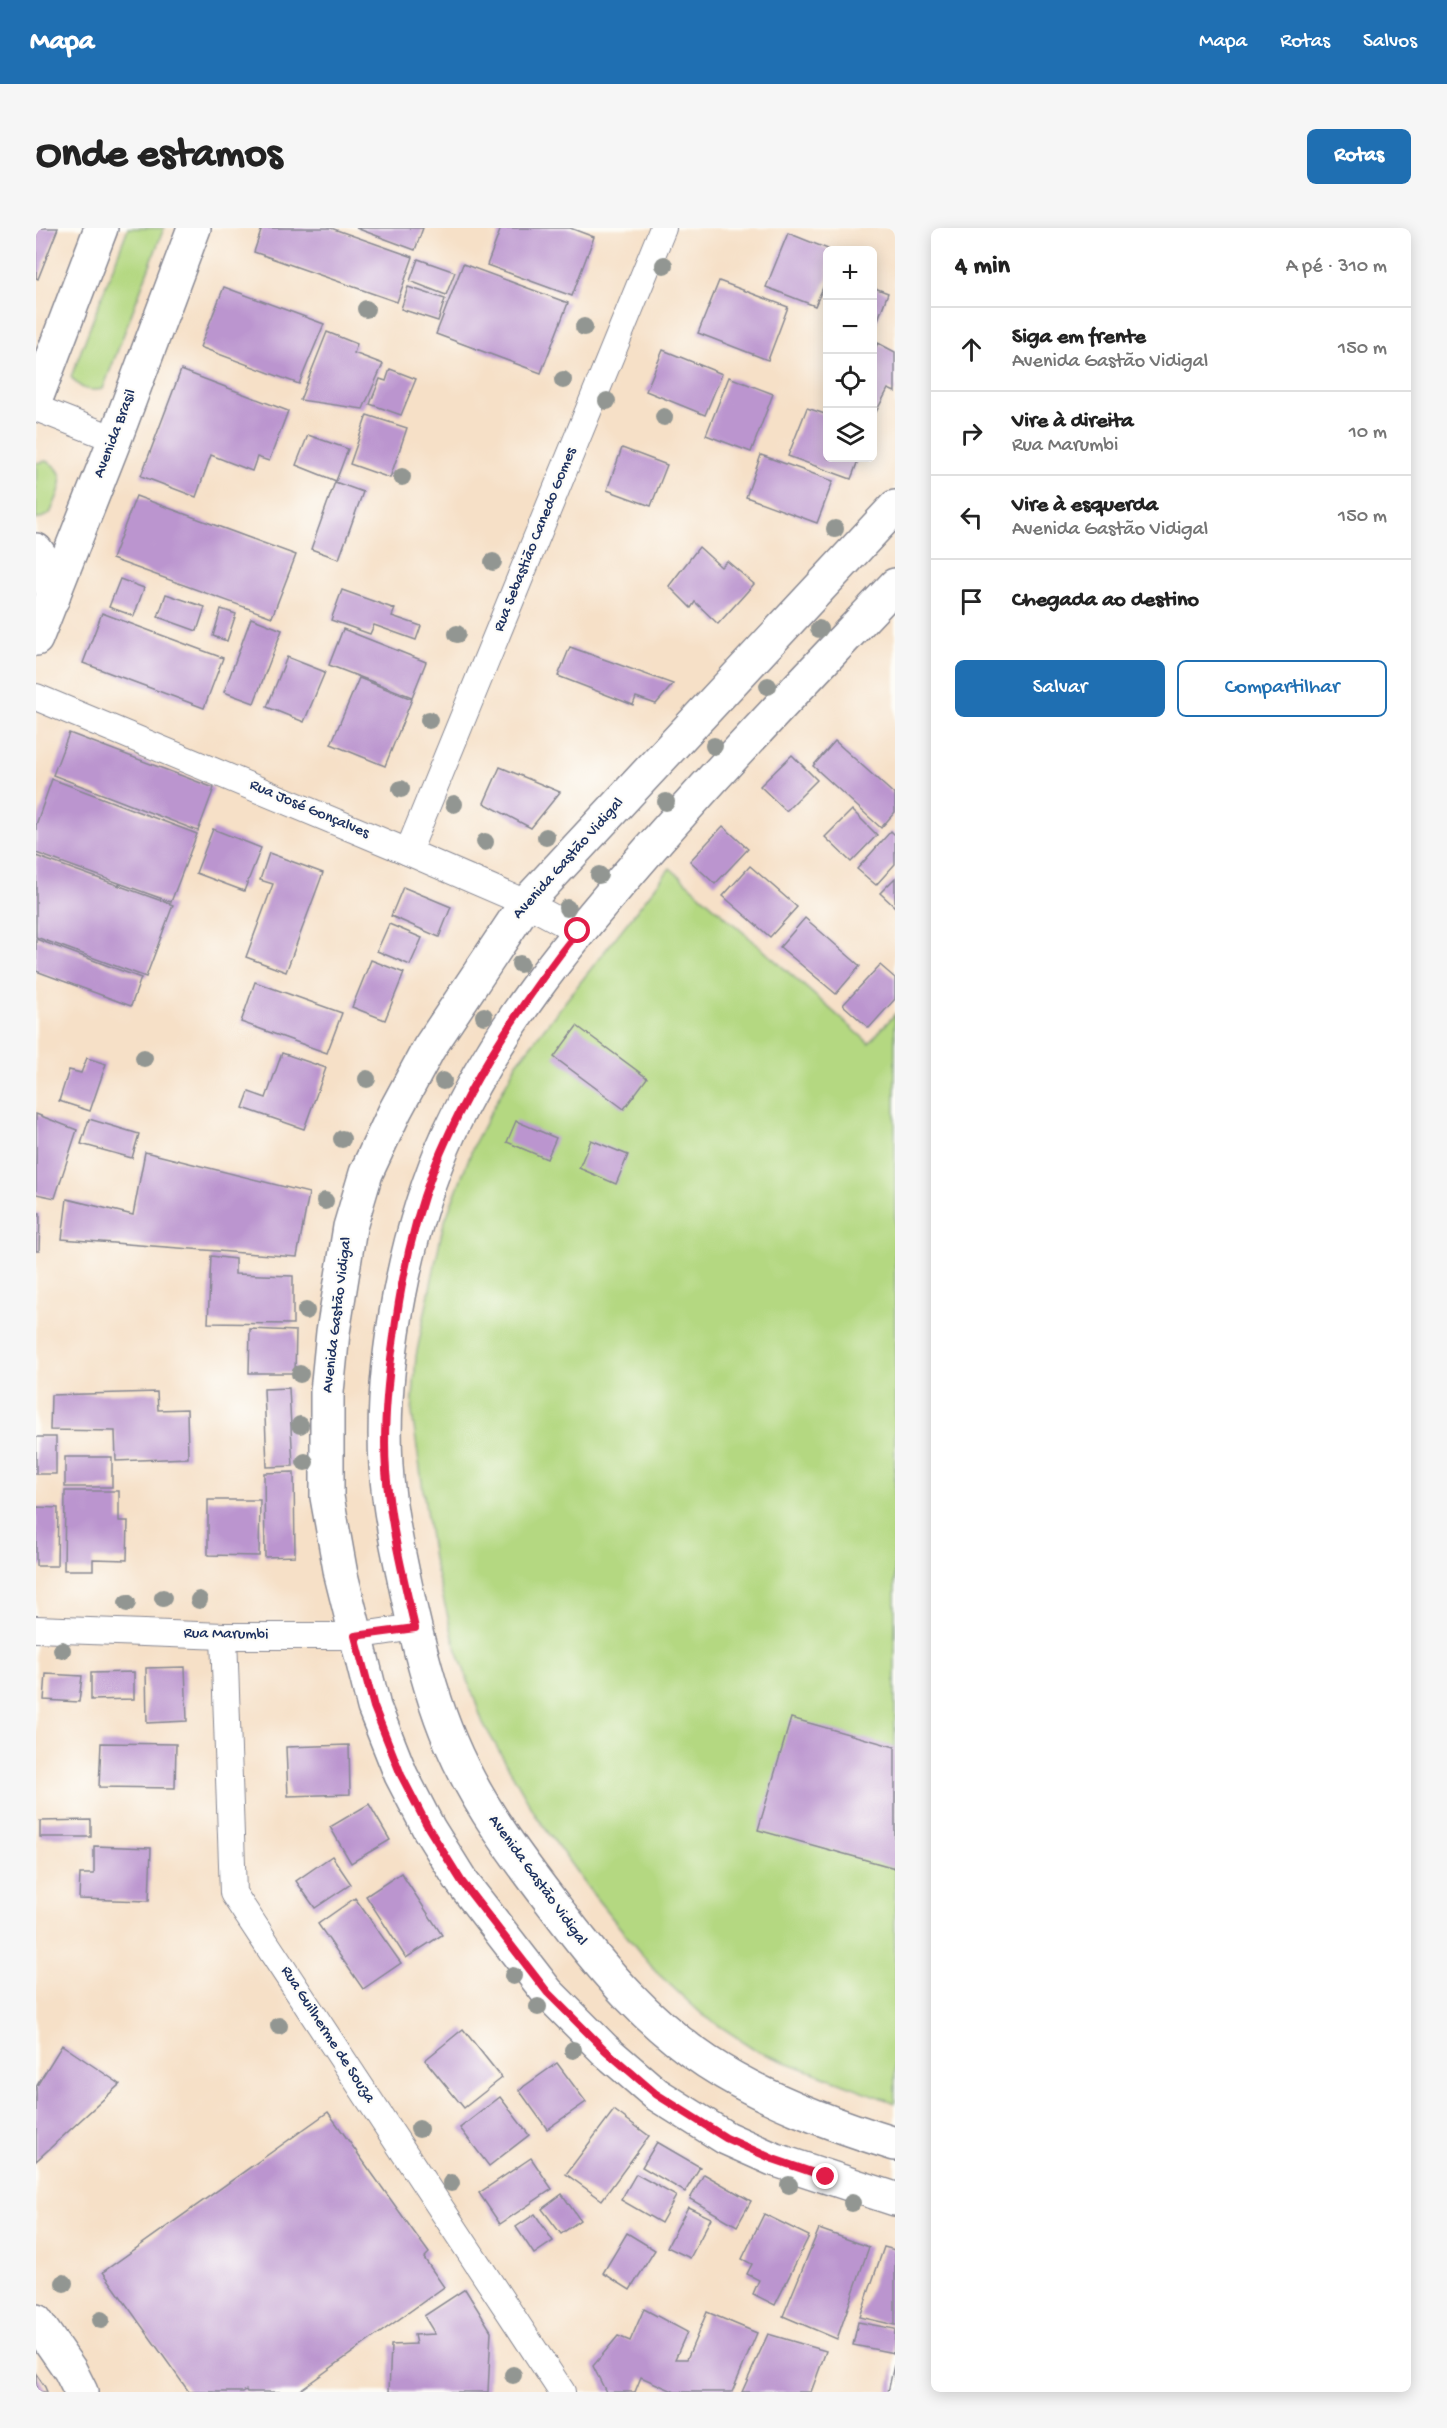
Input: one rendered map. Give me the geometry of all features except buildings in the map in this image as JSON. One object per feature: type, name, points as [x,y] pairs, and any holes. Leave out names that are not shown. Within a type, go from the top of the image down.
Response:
[{"type":"street","points":[[36,399],[101,228]]},
{"type":"street","name":"Avenida Brasil","points":[[36,639],[115,440],[194,228]]},
{"type":"street","name":"Rua Sebastião Canedo Gomes","points":[[408,852],[663,228]]},
{"type":"street","points":[[36,408],[115,440]]},
{"type":"street","name":"Avenida Gastão Vidigal","points":[[895,507],[526,903],[429,1048],[394,1110],[366,1173],[350,1227],[340,1278],[327,1392],[327,1497],[341,1575],[374,1707],[401,1775],[429,1829],[462,1882],[548,1993],[605,2050],[656,2094],[726,2138],[773,2159],[895,2199]]},
{"type":"street","points":[[36,550],[47,565],[53,598]]},
{"type":"street","name":"Avenida Gastão Vidigal","points":[[895,585],[674,819],[578,931],[524,1005],[469,1096],[440,1155],[418,1217],[398,1306],[385,1423],[386,1472],[403,1576],[415,1628],[450,1741],[508,1847],[580,1940],[638,2008],[704,2060],[737,2079],[820,2118],[895,2144]]},
{"type":"street","name":"Rua José Gonçalves","points":[[36,697],[408,852],[526,903],[578,931]]},
{"type":"street","name":"Rua Marumbi","points":[[36,1629],[224,1636],[355,1636],[415,1628]]},
{"type":"street","name":"Rua Guilherme de Souza","points":[[224,1636],[233,1893],[562,2392]]},
{"type":"street","points":[[36,2321],[70,2370],[81,2392]]},
{"type":"green space","points":[[128,228],[164,228],[103,389],[89,390],[81,387],[71,377]]},
{"type":"green space","points":[[46,461],[59,472],[61,485],[50,514],[36,520],[36,463]]},
{"type":"green space","points":[[670,868],[869,1043],[895,1014],[895,2103],[759,2052],[703,2015],[655,1971],[588,1888],[537,1817],[483,1723],[455,1644],[433,1559],[412,1413],[416,1356],[443,1226],[475,1142],[517,1063]]},
{"type":"route","points":[[578,931],[524,1005],[451,1128],[432,1173],[418,1217],[398,1306],[385,1423],[386,1472],[403,1576],[415,1628],[355,1636],[374,1707],[401,1775],[429,1829],[462,1882],[548,1993],[605,2050],[656,2094],[726,2138],[773,2159],[826,2177]]}]
